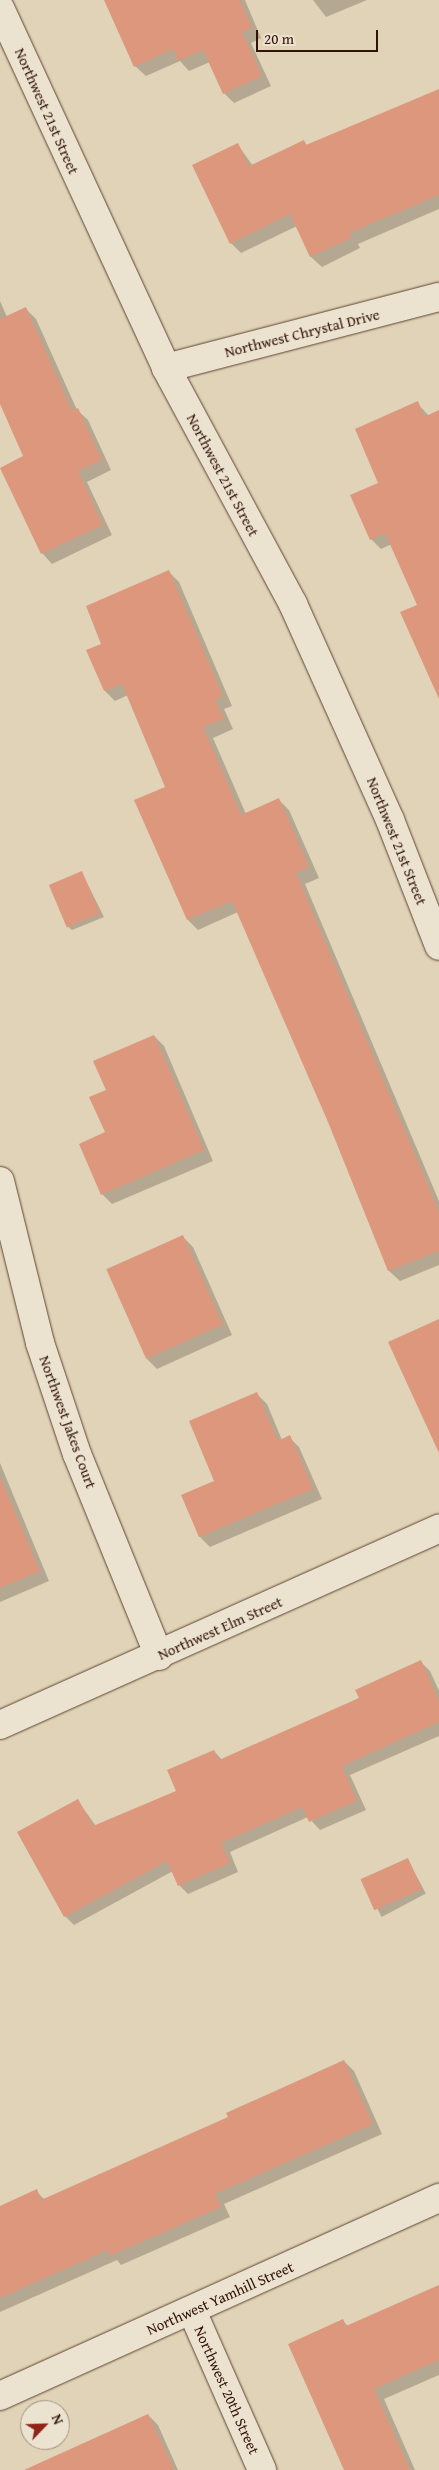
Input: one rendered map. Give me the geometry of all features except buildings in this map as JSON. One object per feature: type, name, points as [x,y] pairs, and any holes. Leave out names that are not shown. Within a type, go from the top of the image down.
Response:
[{"type":"street","name":"Northwest 21st Street","points":[[0,8],[166,368],[293,604],[390,820],[439,946]]},
{"type":"street","name":"Northwest Chrystal Drive","points":[[166,368],[439,297]]},
{"type":"street","name":"Northwest Jakes Court","points":[[0,1181],[40,1343],[77,1454],[159,1656]]},
{"type":"street","name":"Northwest Elm Street","points":[[0,1725],[159,1656],[439,1529]]},
{"type":"street","name":"Northwest Yamhill Street","points":[[0,2396],[439,2198]]},
{"type":"street","name":"Northwest 20th Street","points":[[192,2311],[262,2470]]}]
